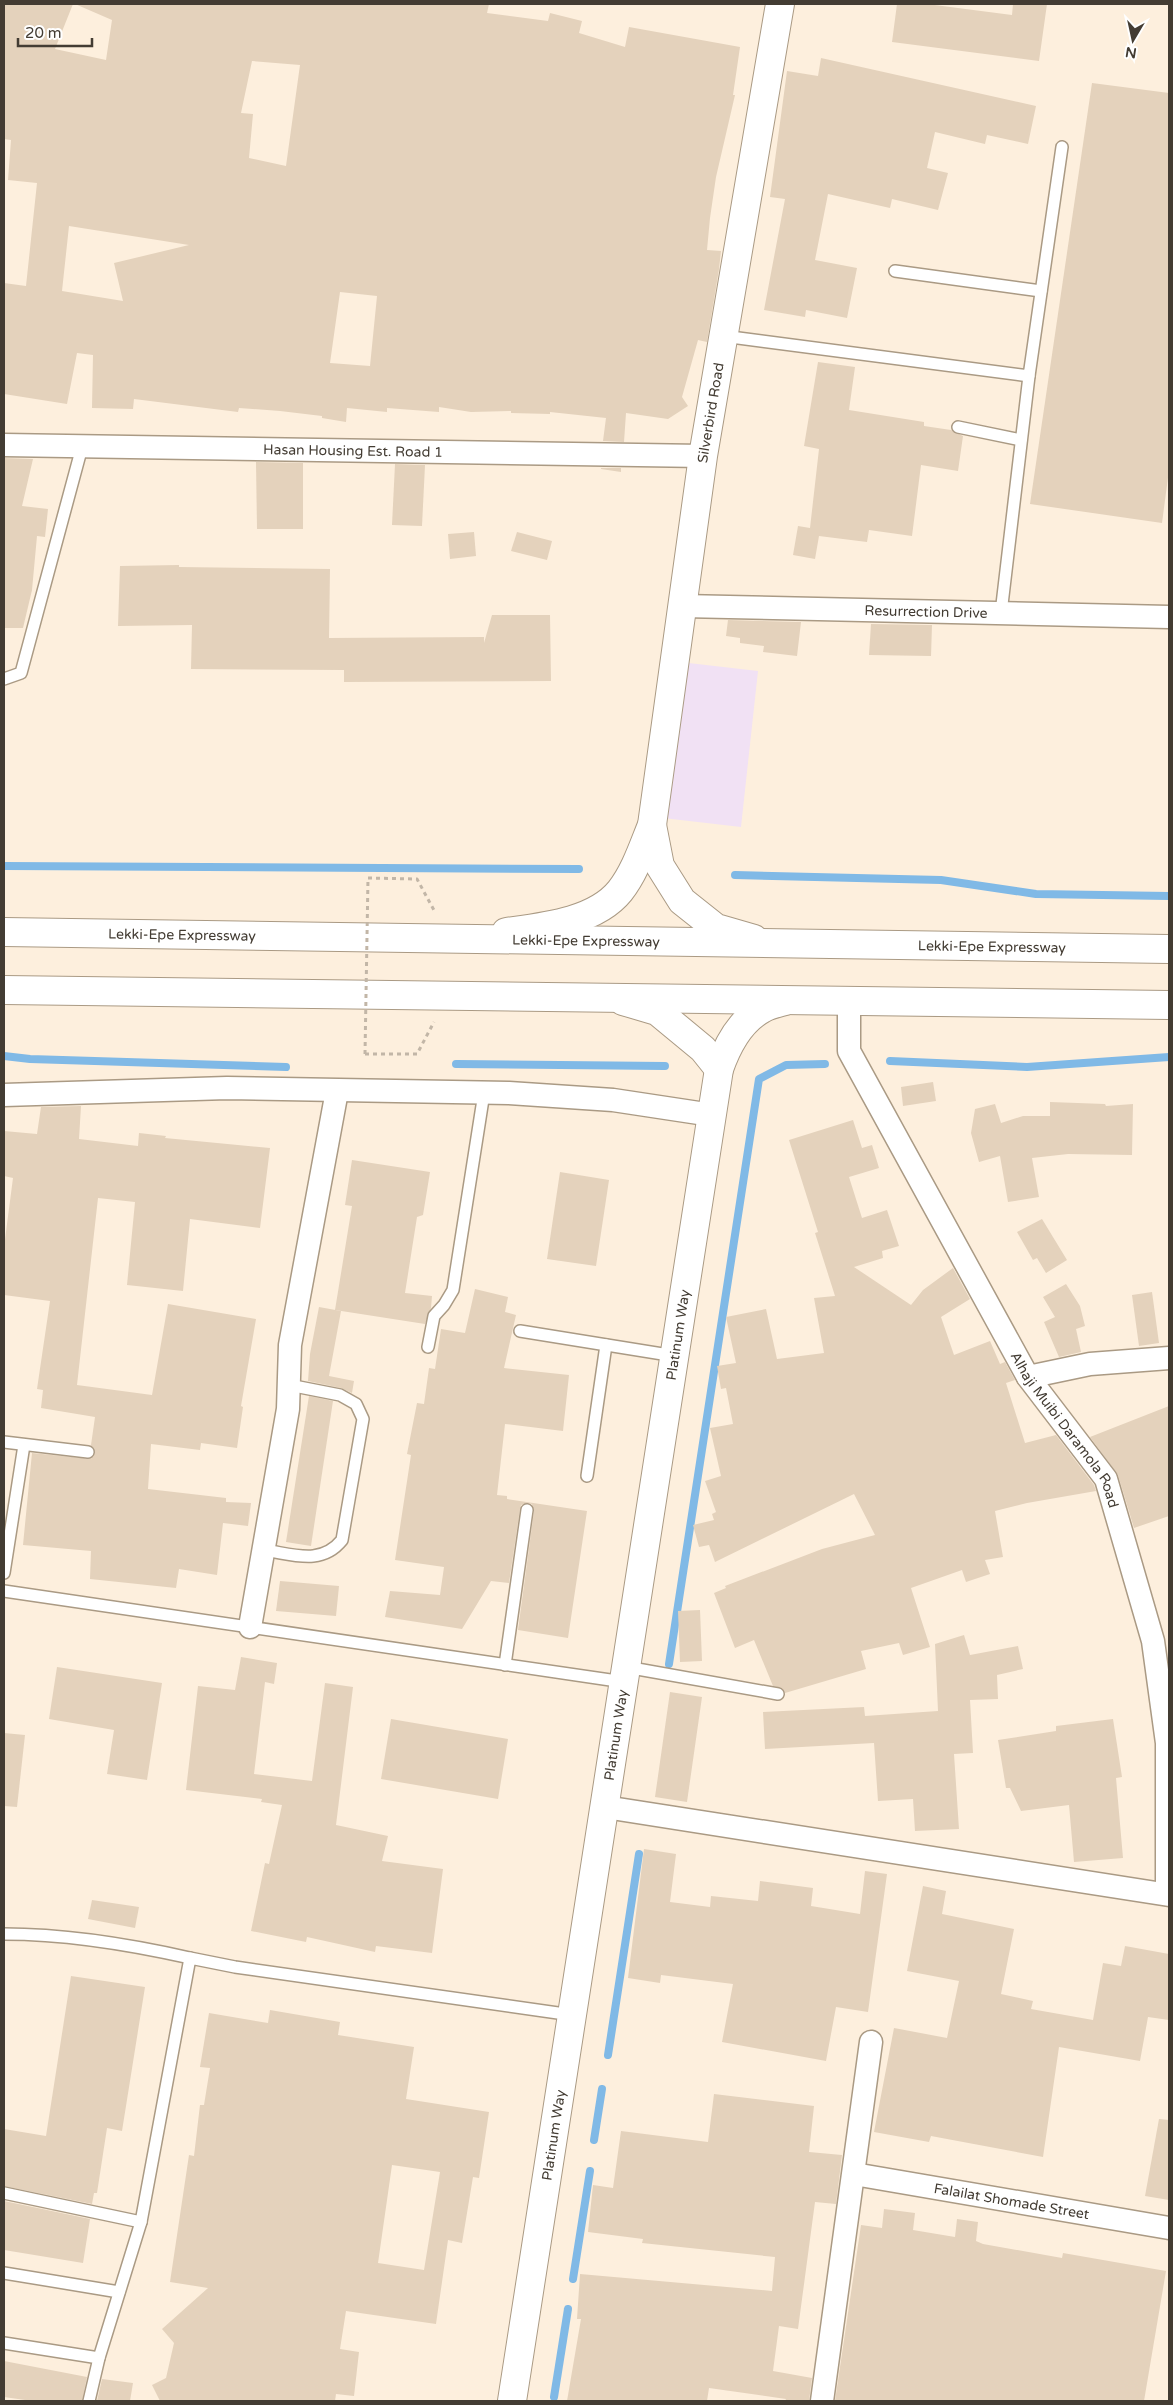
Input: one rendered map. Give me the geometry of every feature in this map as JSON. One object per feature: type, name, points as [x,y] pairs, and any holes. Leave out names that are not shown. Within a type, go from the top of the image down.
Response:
[{"type":"main road","name":"Silverbird Road","points":[[652,825],[703,456],[780,4]]},
{"type":"main road","points":[[462,937],[534,928],[597,910],[620,892],[638,861],[652,825]]},
{"type":"main road","points":[[652,825],[660,866],[682,901],[716,928],[775,944]]},
{"type":"main road","name":"Lekki-Epe Expressway","points":[[4,932],[462,937],[775,944],[1169,949]]},
{"type":"main road","points":[[4,990],[1169,1005]]},
{"type":"main road","points":[[616,999],[657,1011],[703,1049],[719,1069]]},
{"type":"main road","name":"Platinum Way","points":[[512,2401],[719,1069],[726,1048],[741,1027],[762,1008],[785,1001]]},
{"type":"street","name":"Hasan Housing Est. Road 1","points":[[4,444],[82,447],[703,456]]},
{"type":"street","name":"Resurrection Drive","points":[[682,606],[1169,617]]},
{"type":"street","name":"Alhaji Muibi Daramola Road","points":[[849,1002],[849,1051],[1028,1376],[1106,1479],[1153,1641],[1167,1743],[1168,1894]]},
{"type":"street","points":[[4,1095],[227,1088],[484,1093],[613,1100],[712,1115]]},
{"type":"street","points":[[250,1626],[288,1410],[290,1344],[337,1091]]},
{"type":"street","points":[[1028,1376],[1090,1364],[1169,1358]]},
{"type":"street","points":[[604,1807],[1168,1894]]},
{"type":"street","points":[[822,2401],[872,2042]]},
{"type":"street","name":"Falailat Shomade Street","points":[[854,2174],[1169,2228]]},
{"type":"lane","points":[[1001,613],[1029,376],[1062,147]]},
{"type":"lane","points":[[895,271],[1041,291]]},
{"type":"lane","points":[[723,336],[1029,376]]},
{"type":"lane","points":[[958,427],[1021,440]]},
{"type":"lane","points":[[4,679],[21,672],[82,447]]},
{"type":"lane","points":[[428,1347],[434,1316],[444,1305],[453,1290],[484,1093]]},
{"type":"lane","points":[[520,1332],[675,1356]]},
{"type":"lane","points":[[587,1476],[606,1345]]},
{"type":"lane","points":[[263,1550],[317,1557],[333,1551],[342,1540],[363,1419],[356,1404],[340,1395],[289,1385]]},
{"type":"lane","points":[[4,1442],[88,1452]]},
{"type":"lane","points":[[4,1573],[24,1445]]},
{"type":"lane","points":[[505,1665],[527,1510]]},
{"type":"lane","points":[[4,1591],[505,1665],[625,1675],[778,1694]]},
{"type":"lane","points":[[4,1934],[45,1934],[86,1938],[235,1967],[572,2015]]},
{"type":"lane","points":[[89,2401],[99,2358],[141,2222],[190,1958]]},
{"type":"lane","points":[[4,2193],[141,2222]]},
{"type":"lane","points":[[4,2273],[119,2292]]},
{"type":"lane","points":[[4,2343],[99,2358]]},
{"type":"path","points":[[447,996],[417,1054],[364,1054],[368,878],[417,879],[462,937]]},
{"type":"shaded area","points":[[680,662],[758,671],[741,827],[663,818]]},
{"type":"building","points":[[4,4],[73,4],[55,49],[106,60],[112,20],[75,4],[489,4],[487,13],[548,21],[550,13],[582,21],[579,33],[625,47],[629,27],[740,47],[733,95],[735,95],[716,177],[710,218],[707,250],[721,251],[707,342],[698,340],[682,397],[688,406],[668,419],[626,413],[624,442],[603,441],[606,418],[550,412],[550,414],[511,413],[511,411],[471,412],[439,407],[439,412],[387,408],[387,412],[347,408],[346,422],[322,418],[322,416],[280,411],[239,408],[238,412],[134,399],[133,409],[92,408],[93,355],[77,353],[67,404],[4,394],[4,283],[26,286],[37,183],[8,180],[11,140],[4,139]],"holes":[[[252,61],[300,65],[286,166],[249,158],[253,114],[241,113]],[[69,226],[189,245],[114,263],[123,301],[62,291]],[[340,292],[377,296],[370,366],[330,363]]]},
{"type":"building","points":[[897,4],[927,4],[1012,15],[1013,4],[1047,4],[1039,61],[892,42]]},
{"type":"building","points":[[821,58],[1036,106],[1028,144],[987,135],[985,144],[935,132],[927,168],[948,173],[938,210],[892,199],[890,208],[828,194],[815,260],[857,268],[847,318],[806,310],[805,317],[764,310],[785,199],[770,197],[787,71],[818,76]]},
{"type":"building","points":[[1092,83],[1169,93],[1169,470],[1162,523],[1030,504]]},
{"type":"building","points":[[818,362],[855,367],[849,410],[924,422],[924,426],[951,430],[963,436],[958,471],[921,465],[912,536],[869,530],[867,542],[819,536],[815,559],[793,555],[798,526],[810,528],[819,449],[804,446]]},
{"type":"building","points":[[4,458],[33,459],[22,506],[48,509],[45,537],[37,536],[32,590],[23,628],[4,628]]},
{"type":"building","points":[[256,462],[303,463],[303,529],[257,529]]},
{"type":"building","points":[[395,464],[425,465],[422,526],[392,525]]},
{"type":"building","points":[[621,468],[621,472],[601,469]]},
{"type":"building","points":[[474,532],[476,556],[450,559],[448,534]]},
{"type":"building","points":[[517,532],[552,541],[547,560],[511,551]]},
{"type":"building","points":[[179,565],[179,567],[330,569],[329,638],[484,637],[484,643],[492,615],[550,615],[551,681],[344,682],[344,670],[191,669],[192,625],[118,626],[120,566]]},
{"type":"building","points":[[728,620],[801,622],[797,656],[763,652],[764,646],[740,643],[740,638],[726,636]]},
{"type":"building","points":[[871,624],[932,625],[931,656],[869,655]]},
{"type":"building","points":[[933,1082],[936,1101],[903,1106],[901,1087]]},
{"type":"building","points":[[1050,1102],[1105,1104],[1106,1106],[1133,1104],[1132,1155],[1068,1154],[1032,1158],[1039,1197],[1008,1202],[1000,1156],[979,1162],[971,1133],[975,1109],[995,1104],[1001,1123],[1023,1116],[1050,1116]]},
{"type":"building","points":[[81,1106],[79,1139],[138,1146],[139,1133],[166,1136],[165,1138],[270,1148],[260,1228],[190,1219],[183,1291],[127,1285],[135,1202],[98,1198],[77,1385],[152,1395],[168,1304],[256,1319],[241,1406],[243,1407],[237,1448],[201,1443],[200,1450],[151,1444],[148,1489],[226,1498],[226,1502],[251,1503],[248,1526],[223,1523],[217,1575],[179,1569],[176,1588],[90,1579],[91,1551],[23,1545],[32,1453],[91,1459],[95,1452],[91,1445],[95,1417],[41,1408],[43,1390],[37,1389],[50,1301],[4,1295],[4,1247],[13,1178],[4,1176],[4,1131],[37,1134],[41,1107]]},
{"type":"building","points":[[853,1120],[862,1148],[872,1145],[879,1168],[849,1177],[862,1218],[887,1210],[899,1246],[882,1251],[883,1258],[854,1267],[911,1305],[923,1290],[953,1268],[970,1299],[941,1317],[954,1355],[990,1341],[1000,1364],[1005,1362],[1015,1380],[1006,1383],[1025,1443],[1056,1435],[1094,1485],[1096,1491],[1027,1503],[995,1511],[1003,1557],[985,1560],[990,1574],[966,1582],[962,1570],[911,1588],[930,1647],[903,1655],[899,1643],[861,1651],[866,1669],[785,1693],[782,1688],[773,1686],[754,1640],[735,1648],[714,1593],[726,1588],[725,1586],[822,1549],[875,1535],[854,1494],[715,1562],[709,1545],[699,1547],[693,1525],[714,1520],[712,1514],[716,1512],[705,1481],[721,1476],[710,1428],[733,1424],[726,1388],[721,1389],[717,1366],[736,1363],[726,1317],[766,1309],[777,1359],[824,1353],[814,1298],[835,1296],[815,1233],[818,1232],[789,1140]]},
{"type":"building","points":[[352,1160],[430,1172],[423,1215],[417,1217],[405,1293],[432,1296],[431,1308],[425,1324],[335,1310],[352,1206],[345,1205]]},
{"type":"building","points":[[560,1172],[609,1180],[596,1266],[547,1259]]},
{"type":"building","points":[[1042,1219],[1067,1260],[1046,1273],[1037,1258],[1033,1260],[1017,1232]]},
{"type":"building","points":[[1066,1284],[1080,1306],[1085,1326],[1076,1329],[1081,1352],[1059,1357],[1044,1322],[1055,1317],[1043,1297]]},
{"type":"building","points":[[475,1289],[508,1297],[505,1312],[516,1315],[504,1368],[569,1375],[563,1431],[505,1424],[497,1495],[507,1496],[507,1499],[587,1511],[568,1638],[518,1630],[534,1511],[532,1504],[528,1503],[521,1505],[520,1509],[509,1583],[491,1581],[462,1629],[385,1617],[390,1591],[440,1595],[444,1567],[395,1560],[411,1455],[407,1454],[417,1403],[424,1404],[429,1368],[435,1369],[441,1329],[465,1333]]},
{"type":"building","points":[[1152,1292],[1159,1343],[1139,1346],[1132,1295]]},
{"type":"building","points":[[319,1307],[341,1311],[329,1376],[354,1381],[352,1393],[341,1388],[308,1381],[310,1354]]},
{"type":"building","points":[[309,1396],[333,1401],[311,1546],[286,1542]]},
{"type":"building","points":[[1169,1406],[1169,1516],[1134,1528],[1118,1475],[1090,1437]]},
{"type":"building","points":[[280,1581],[339,1586],[336,1616],[276,1611]]},
{"type":"building","points":[[700,1610],[702,1661],[680,1662],[678,1611]]},
{"type":"building","points":[[964,1635],[970,1655],[1018,1646],[1023,1669],[997,1675],[998,1699],[970,1700],[973,1753],[954,1754],[959,1829],[915,1831],[913,1799],[878,1801],[874,1743],[765,1749],[763,1712],[864,1707],[865,1716],[938,1711],[935,1644]]},
{"type":"building","points":[[241,1657],[277,1663],[274,1684],[265,1682],[254,1774],[312,1781],[325,1683],[353,1687],[336,1825],[388,1836],[382,1861],[443,1869],[432,1953],[376,1946],[375,1952],[307,1937],[306,1942],[251,1931],[265,1863],[269,1864],[282,1805],[261,1802],[262,1799],[186,1790],[198,1686],[235,1690]]},
{"type":"building","points":[[57,1667],[162,1683],[147,1780],[107,1774],[114,1730],[49,1719]]},
{"type":"building","points":[[670,1692],[702,1697],[687,1802],[655,1797]]},
{"type":"building","points":[[391,1719],[508,1739],[498,1799],[381,1779]]},
{"type":"building","points":[[1113,1719],[1122,1777],[1116,1778],[1123,1858],[1074,1862],[1069,1805],[1021,1811],[1010,1788],[1006,1788],[998,1740],[1056,1731],[1056,1726]]},
{"type":"building","points":[[4,1733],[25,1735],[17,1807],[4,1806]]},
{"type":"building","points":[[644,1849],[676,1854],[670,1902],[710,1907],[711,1896],[758,1901],[760,1881],[813,1888],[811,1906],[860,1914],[865,1871],[887,1874],[868,2012],[836,2007],[826,2061],[722,2042],[733,1984],[661,1975],[660,1983],[628,1978]]},
{"type":"building","points":[[923,1886],[946,1891],[942,1914],[1014,1929],[1001,1994],[1033,2001],[1031,2009],[1093,2020],[1103,1963],[1121,1966],[1125,1946],[1169,1954],[1169,2020],[1148,2017],[1140,2061],[1059,2047],[1043,2157],[931,2136],[929,2142],[874,2132],[894,2028],[947,2038],[959,1981],[907,1971]]},
{"type":"building","points":[[92,1900],[139,1907],[135,1928],[88,1919]]},
{"type":"building","points":[[71,1976],[145,1987],[122,2131],[107,2128],[97,2193],[94,2193],[92,2204],[4,2186],[4,2129],[46,2136]]},
{"type":"building","points":[[270,2010],[340,2022],[338,2035],[414,2047],[406,2099],[489,2112],[479,2178],[473,2177],[462,2243],[448,2240],[436,2324],[346,2311],[340,2349],[359,2352],[354,2396],[336,2394],[335,2401],[160,2401],[152,2385],[166,2378],[174,2343],[162,2329],[208,2288],[170,2282],[189,2155],[194,2156],[200,2105],[204,2105],[210,2068],[200,2067],[209,2013],[268,2023]],"holes":[[[392,2165],[440,2172],[424,2270],[378,2263]]]},
{"type":"building","points":[[714,2094],[814,2106],[809,2152],[842,2155],[836,2204],[815,2202],[798,2329],[779,2326],[773,2371],[812,2378],[809,2401],[785,2401],[786,2399],[709,2388],[707,2401],[567,2401],[581,2319],[577,2319],[580,2274],[772,2291],[775,2257],[642,2243],[643,2239],[588,2232],[593,2185],[613,2188],[621,2131],[708,2142]]},
{"type":"building","points":[[1159,2119],[1169,2120],[1169,2200],[1145,2196]]},
{"type":"building","points":[[4,2201],[90,2219],[83,2263],[4,2250]]},
{"type":"building","points":[[884,2209],[915,2213],[913,2230],[955,2237],[957,2219],[978,2222],[976,2241],[983,2244],[1062,2258],[1063,2253],[1166,2271],[1144,2401],[835,2401],[861,2225],[882,2228]]},
{"type":"building","points":[[4,2361],[87,2377],[82,2401],[32,2401],[4,2397]]},
{"type":"building","points":[[102,2379],[133,2383],[130,2401],[97,2401]]},
{"type":"waterway","points":[[4,866],[579,869]]},
{"type":"waterway","points":[[735,875],[941,880],[1036,894],[1169,896]]},
{"type":"waterway","points":[[4,1056],[30,1059],[286,1067]]},
{"type":"waterway","points":[[890,1061],[1027,1067],[1169,1057]]},
{"type":"waterway","points":[[456,1064],[665,1066]]},
{"type":"waterway","points":[[669,1664],[759,1079],[786,1065],[825,1064]]},
{"type":"waterway","points":[[608,2055],[639,1854]]},
{"type":"waterway","points":[[594,2140],[602,2089]]},
{"type":"waterway","points":[[573,2279],[590,2171]]},
{"type":"waterway","points":[[554,2397],[568,2309]]}]
